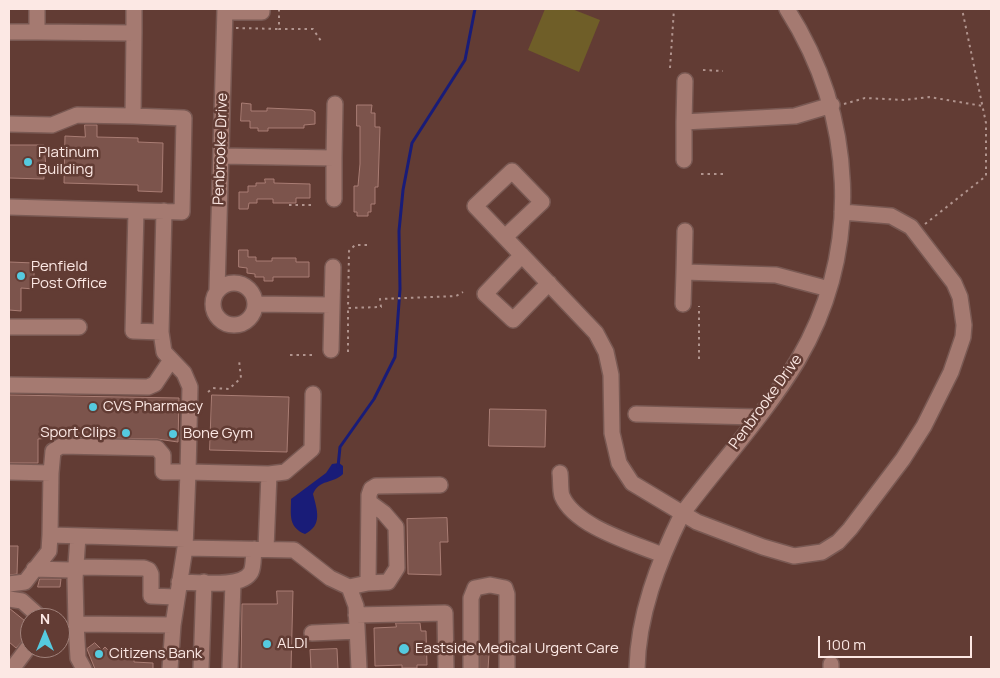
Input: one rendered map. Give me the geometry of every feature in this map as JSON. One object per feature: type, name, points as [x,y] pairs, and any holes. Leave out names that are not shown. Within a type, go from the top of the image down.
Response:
[{"type":"street","points":[[37,9],[37,32]]},
{"type":"street","points":[[133,116],[134,9]]},
{"type":"street","points":[[225,10],[262,12],[262,9]]},
{"type":"street","name":"Penbrooke Drive","points":[[637,669],[645,610],[662,555],[682,514],[757,417],[798,359],[819,316],[829,289],[836,260],[842,212],[841,157],[832,106],[810,48],[787,9]]},
{"type":"street","name":"Penbrooke Drive","points":[[225,10],[217,290],[214,308],[216,315],[227,323],[240,324],[251,316],[255,304]]},
{"type":"street","points":[[9,32],[134,34]]},
{"type":"street","points":[[684,160],[685,81]]},
{"type":"street","points":[[334,199],[335,104]]},
{"type":"street","points":[[684,122],[795,116],[832,106]]},
{"type":"street","points":[[9,124],[52,125],[77,115],[184,118],[182,212],[9,207]]},
{"type":"street","points":[[221,156],[334,158]]},
{"type":"street","points":[[506,237],[542,202],[512,171],[475,206],[596,333],[606,352],[611,375],[612,433],[619,463],[632,483],[682,514],[763,547],[794,556],[822,552],[838,542],[850,529],[903,459],[924,426],[951,372],[963,338],[963,311],[954,283],[916,232],[901,220],[891,216],[842,212]]},
{"type":"street","points":[[136,211],[133,331],[161,332]]},
{"type":"street","points":[[164,211],[161,332],[164,352],[184,373],[190,387],[185,543],[173,625],[170,669]]},
{"type":"street","points":[[684,304],[685,231]]},
{"type":"street","points":[[522,255],[485,294],[513,320],[548,283]]},
{"type":"street","points":[[331,350],[333,267]]},
{"type":"street","points":[[684,272],[776,275],[829,289]]},
{"type":"street","points":[[217,290],[231,283],[238,283],[250,290],[255,304],[332,305]]},
{"type":"street","points":[[9,327],[79,327]]},
{"type":"street","points":[[9,385],[148,387],[155,384],[171,360]]},
{"type":"street","points":[[9,584],[25,582],[49,551],[53,451],[60,446],[157,448],[163,455],[163,472],[269,474],[285,472],[310,453],[313,394]]},
{"type":"street","points":[[636,414],[757,417]]},
{"type":"street","points":[[9,472],[51,473]]},
{"type":"street","points":[[560,473],[562,496],[571,509],[584,520],[606,532],[662,555]]},
{"type":"street","points":[[34,569],[70,570],[78,567],[144,568],[149,570],[151,574],[151,596],[204,582],[233,583],[246,578],[251,572],[260,549],[269,474]]},
{"type":"street","points":[[368,583],[369,502],[371,489],[376,486],[440,485]]},
{"type":"street","points":[[50,535],[294,550],[330,578],[349,587],[368,583],[388,582],[397,568],[396,527],[384,513],[369,502]]},
{"type":"street","points":[[78,536],[78,567],[75,579],[76,624],[78,658],[84,669]]},
{"type":"street","points":[[202,669],[204,582]]},
{"type":"street","points":[[230,669],[233,583]]},
{"type":"street","points":[[471,669],[471,598],[475,588],[490,585],[505,588],[507,594],[507,669]]},
{"type":"street","points":[[349,587],[356,606],[358,669]]},
{"type":"street","points":[[9,600],[22,601],[30,608]]},
{"type":"street","points":[[356,615],[445,613],[446,669]]},
{"type":"street","points":[[76,624],[173,625]]},
{"type":"street","points":[[312,634],[357,631]]},
{"type":"street","points":[[12,669],[20,658]]},
{"type":"path","points":[[279,9],[279,29]]},
{"type":"path","points":[[670,68],[674,9]]},
{"type":"path","points":[[916,232],[986,176],[988,145],[983,106],[962,9]]},
{"type":"path","points":[[234,28],[312,29],[321,41]]},
{"type":"path","points":[[703,70],[723,71]]},
{"type":"path","points":[[832,106],[865,98],[905,100],[929,97],[983,106]]},
{"type":"path","points":[[701,174],[724,174]]},
{"type":"path","points":[[289,205],[315,205]]},
{"type":"path","points":[[348,352],[350,251],[355,246],[367,246]]},
{"type":"path","points":[[348,308],[380,307],[380,299],[456,296],[462,292]]},
{"type":"path","points":[[699,306],[699,360]]},
{"type":"path","points":[[290,355],[316,355]]},
{"type":"path","points":[[208,392],[213,388],[229,389],[241,378],[239,360]]},
{"type":"shaded area","points":[[545,9],[572,9],[600,20],[579,72],[528,50]]},
{"type":"shaded area","points":[[339,463],[343,466],[343,474],[319,486],[313,494],[316,506],[316,522],[311,530],[305,534],[293,524],[291,499],[326,473],[332,464]]},
{"type":"building","points":[[242,103],[251,104],[251,111],[267,111],[267,108],[312,110],[315,112],[315,124],[304,125],[304,128],[268,128],[268,131],[258,131],[258,128],[250,128],[250,121],[241,121]]},
{"type":"building","points":[[357,105],[372,105],[371,113],[375,113],[375,127],[380,127],[378,187],[375,187],[375,204],[371,204],[371,212],[368,212],[368,216],[357,216],[357,212],[354,212],[354,186],[358,186],[360,164],[360,126],[357,126]]},
{"type":"building","points":[[85,125],[97,125],[97,137],[138,138],[138,142],[163,143],[162,192],[138,191],[138,185],[64,183],[65,136],[85,137]]},
{"type":"building","name":"Platinum Building","points":[[9,145],[44,145],[46,167],[44,167],[44,179],[9,178]]},
{"type":"building","points":[[265,179],[274,179],[274,183],[310,184],[310,198],[296,198],[296,203],[273,203],[273,199],[257,199],[257,203],[249,203],[248,209],[239,209],[239,192],[248,192],[248,186],[256,186],[256,183],[265,183]]},
{"type":"building","points":[[239,250],[248,250],[248,257],[256,257],[256,261],[272,261],[272,258],[296,258],[296,262],[309,262],[309,277],[273,277],[273,281],[264,281],[264,277],[255,277],[255,274],[247,273],[247,268],[239,267]]},
{"type":"building","name":"Penfield Post Office","points":[[9,262],[34,263],[34,289],[21,288],[21,311],[9,310]]},
{"type":"building","points":[[9,395],[179,398],[178,442],[157,439],[61,437],[38,439],[38,463],[9,463]]},
{"type":"building","points":[[212,395],[289,397],[287,452],[210,450]]},
{"type":"building","points":[[490,409],[546,410],[545,447],[489,446]]},
{"type":"building","points":[[447,518],[448,542],[440,542],[441,575],[408,574],[407,519]]},
{"type":"building","points":[[9,546],[18,546],[17,574],[9,575]]},
{"type":"building","points":[[40,579],[61,579],[60,587],[38,587]]},
{"type":"building","name":"ALDI","points":[[277,591],[293,591],[291,669],[241,669],[242,604],[277,604]]},
{"type":"building","points":[[9,608],[20,617],[20,644],[16,648],[9,642]]},
{"type":"building","points":[[396,623],[420,623],[421,631],[426,631],[427,665],[417,665],[417,668],[402,668],[402,665],[375,666],[374,628],[396,627]]},
{"type":"building","name":"Citizens Bank","points":[[95,643],[102,650],[105,647],[114,656],[134,657],[134,662],[153,663],[153,669],[95,669],[87,649]]},
{"type":"building","points":[[337,649],[338,669],[311,669],[310,650]]},
{"type":"building","points":[[480,649],[482,649],[482,654],[489,654],[488,669],[480,669]]},
{"type":"waterway","points":[[338,467],[340,447],[374,399],[395,357],[400,289],[399,231],[403,190],[412,143],[465,60],[475,9]]},
{"type":"place","name":"Platinum Building","points":[[28,162]]},
{"type":"place","name":"Penfield Post Office","points":[[21,276]]},
{"type":"place","name":"CVS Pharmacy","points":[[93,407]]},
{"type":"place","name":"Sport Clips","points":[[126,433]]},
{"type":"place","name":"Bone Gym","points":[[173,434]]},
{"type":"place","name":"ALDI","points":[[267,644]]},
{"type":"place","name":"Eastside Medical Urgent Care","points":[[404,649]]},
{"type":"place","name":"Citizens Bank","points":[[99,654]]}]
